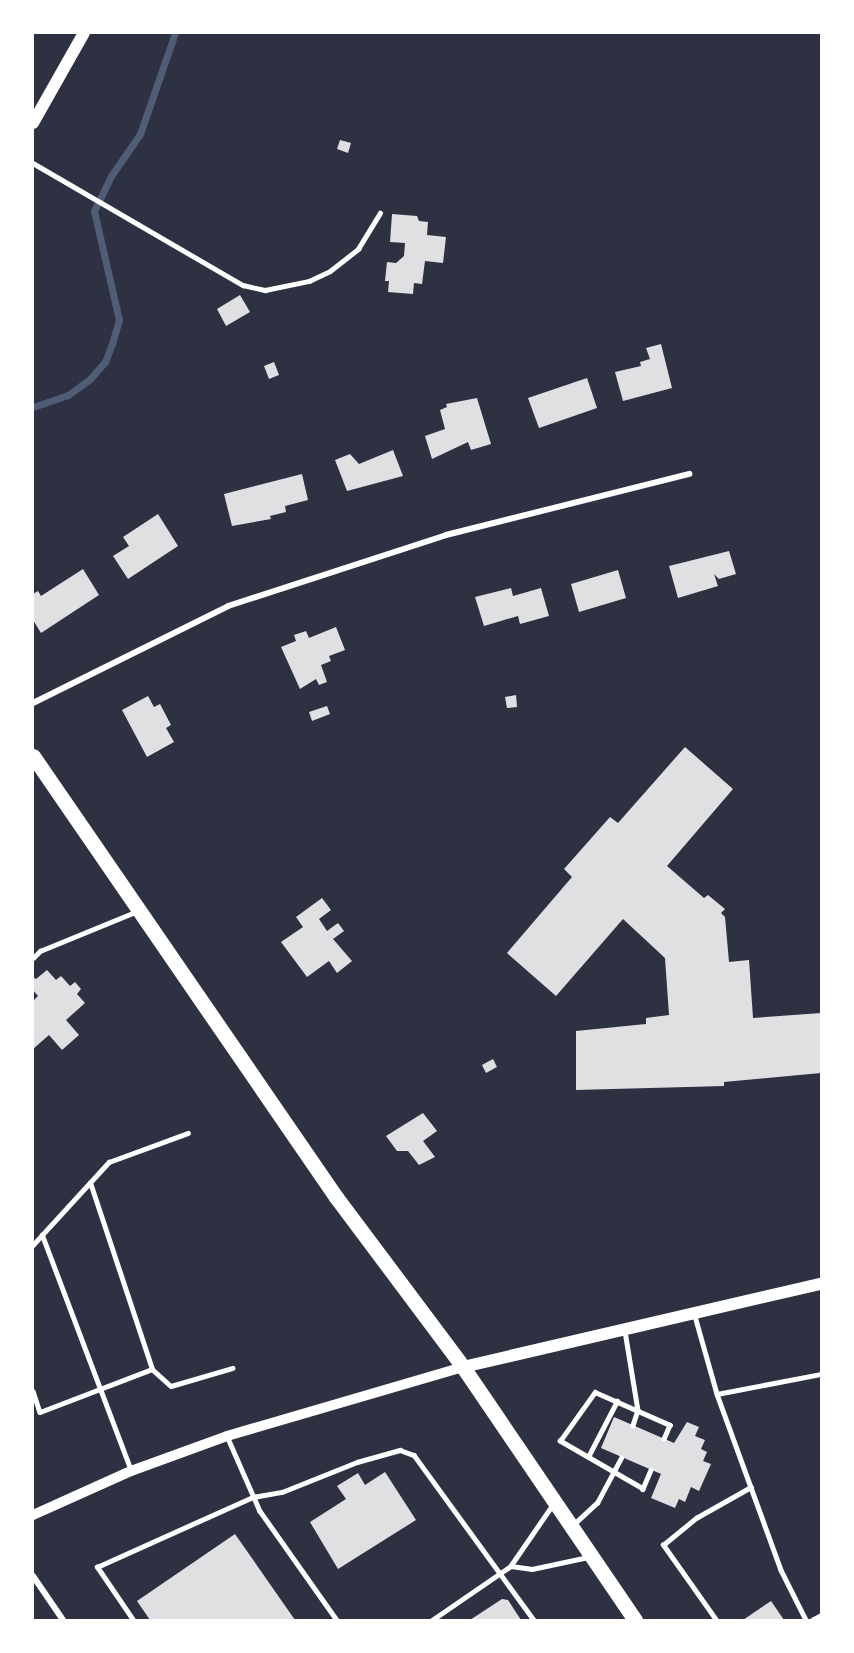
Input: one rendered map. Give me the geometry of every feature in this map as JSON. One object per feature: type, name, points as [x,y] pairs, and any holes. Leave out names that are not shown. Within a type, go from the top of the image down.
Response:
[{"type":"main road","points":[[33,123],[84,33]]},
{"type":"main road","points":[[33,756],[137,910],[404,1292],[463,1367],[635,1620]]},
{"type":"main road","points":[[463,1367],[821,1284]]},
{"type":"street","points":[[33,703],[228,606],[446,535],[689,474]]},
{"type":"street","points":[[33,1515],[131,1471],[227,1436],[463,1367]]},
{"type":"street","points":[[33,1576],[63,1620]]},
{"type":"lane","points":[[33,163],[243,285],[265,290],[309,281],[330,271],[358,249],[380,213]]},
{"type":"lane","points":[[33,958],[40,951],[137,910]]},
{"type":"lane","points":[[33,1245],[109,1162],[188,1133]]},
{"type":"lane","points":[[90,1183],[152,1369],[171,1386],[232,1368]]},
{"type":"lane","points":[[42,1235],[131,1471]]},
{"type":"lane","points":[[694,1312],[717,1394],[781,1570],[806,1620]]},
{"type":"lane","points":[[624,1329],[638,1410],[633,1425]]},
{"type":"lane","points":[[33,1391],[40,1412],[152,1369]]},
{"type":"lane","points":[[717,1394],[821,1374]]},
{"type":"lane","points":[[651,1470],[643,1489],[560,1441],[595,1392],[670,1425],[664,1439]]},
{"type":"lane","points":[[588,1457],[617,1401]]},
{"type":"lane","points":[[227,1436],[253,1497],[337,1620]]},
{"type":"lane","points":[[133,1620],[97,1567],[253,1497],[282,1492],[357,1462],[400,1450],[414,1455],[534,1620]]},
{"type":"lane","points":[[571,1526],[597,1503],[621,1458]]},
{"type":"lane","points":[[716,1620],[663,1545],[696,1518],[751,1487]]},
{"type":"lane","points":[[432,1620],[511,1566],[555,1502]]},
{"type":"lane","points":[[511,1566],[532,1569],[592,1557]]},
{"type":"lane","points":[[812,1620],[821,1615]]},
{"type":"building","points":[[340,140],[351,143],[348,153],[337,149]]},
{"type":"building","points":[[392,214],[417,216],[419,221],[428,222],[427,235],[446,237],[443,263],[425,261],[422,284],[414,283],[413,294],[388,292],[389,281],[385,281],[387,262],[396,263],[404,256],[405,243],[390,242]]},
{"type":"building","points":[[240,295],[250,312],[226,326],[217,309]]},
{"type":"building","points":[[661,344],[672,388],[623,401],[615,372],[641,366],[640,362],[650,359],[646,348]]},
{"type":"building","points":[[274,362],[279,375],[269,379],[264,366]]},
{"type":"building","points":[[587,378],[597,408],[539,428],[528,398]]},
{"type":"building","points":[[477,398],[491,444],[471,450],[468,442],[432,459],[425,436],[445,429],[440,410],[447,407],[446,404]]},
{"type":"building","points":[[393,450],[403,476],[347,491],[335,460],[350,454],[359,464]]},
{"type":"building","points":[[302,474],[308,500],[285,506],[286,512],[270,516],[271,519],[232,526],[224,494]]},
{"type":"building","points":[[158,514],[178,546],[128,579],[113,556],[129,546],[123,537]]},
{"type":"building","points":[[729,551],[736,574],[719,579],[714,574],[718,586],[678,598],[669,566]]},
{"type":"building","points":[[83,569],[99,595],[41,633],[33,620],[33,594],[38,591],[41,596]]},
{"type":"building","points":[[618,570],[626,598],[579,612],[571,584]]},
{"type":"building","points":[[511,588],[513,596],[541,588],[549,616],[520,624],[518,616],[484,626],[475,597]]},
{"type":"building","points":[[336,627],[345,650],[329,656],[331,661],[321,665],[327,682],[319,685],[316,679],[300,689],[281,647],[296,641],[294,635],[306,631],[309,638]]},
{"type":"building","points":[[516,695],[517,707],[507,708],[505,697]]},
{"type":"building","points":[[148,696],[154,707],[160,704],[171,725],[166,728],[174,742],[147,757],[122,710]]},
{"type":"building","points":[[327,706],[330,714],[312,721],[309,712]]},
{"type":"building","points":[[685,747],[733,789],[667,866],[704,898],[708,895],[725,909],[721,913],[725,917],[729,962],[749,960],[753,1018],[821,1013],[821,1073],[724,1082],[724,1086],[576,1090],[576,1031],[646,1024],[646,1018],[669,1015],[665,958],[623,919],[556,996],[507,953],[572,877],[564,869],[610,817],[618,823]]},
{"type":"building","points":[[322,898],[331,910],[319,919],[327,931],[338,923],[344,931],[333,939],[352,961],[337,973],[329,961],[307,977],[281,942],[303,927],[296,917]]},
{"type":"building","points":[[47,970],[56,980],[61,976],[70,986],[75,982],[81,989],[77,994],[85,1003],[66,1020],[79,1035],[62,1050],[49,1035],[33,1049],[33,1001],[38,996],[33,990],[33,977],[36,979]]},
{"type":"building","points":[[493,1059],[497,1067],[486,1073],[482,1065]]},
{"type":"building","points":[[423,1113],[437,1131],[423,1141],[435,1157],[419,1165],[408,1151],[397,1151],[386,1136]]},
{"type":"building","points":[[614,1417],[674,1443],[687,1422],[699,1427],[695,1436],[705,1440],[701,1449],[707,1452],[703,1461],[711,1464],[699,1491],[691,1487],[685,1502],[679,1499],[675,1508],[651,1498],[661,1474],[601,1448]]},
{"type":"building","points":[[385,1472],[416,1520],[338,1569],[310,1522],[346,1499],[337,1486],[358,1473],[365,1485]]},
{"type":"building","points":[[235,1534],[295,1620],[150,1620],[137,1601]]},
{"type":"building","points":[[502,1599],[508,1600],[521,1620],[470,1620]]},
{"type":"building","points":[[771,1601],[784,1620],[743,1620]]},
{"type":"waterway","points":[[33,407],[68,395],[90,379],[105,362],[112,344],[119,320],[94,211],[111,176],[140,134],[175,33]]}]
